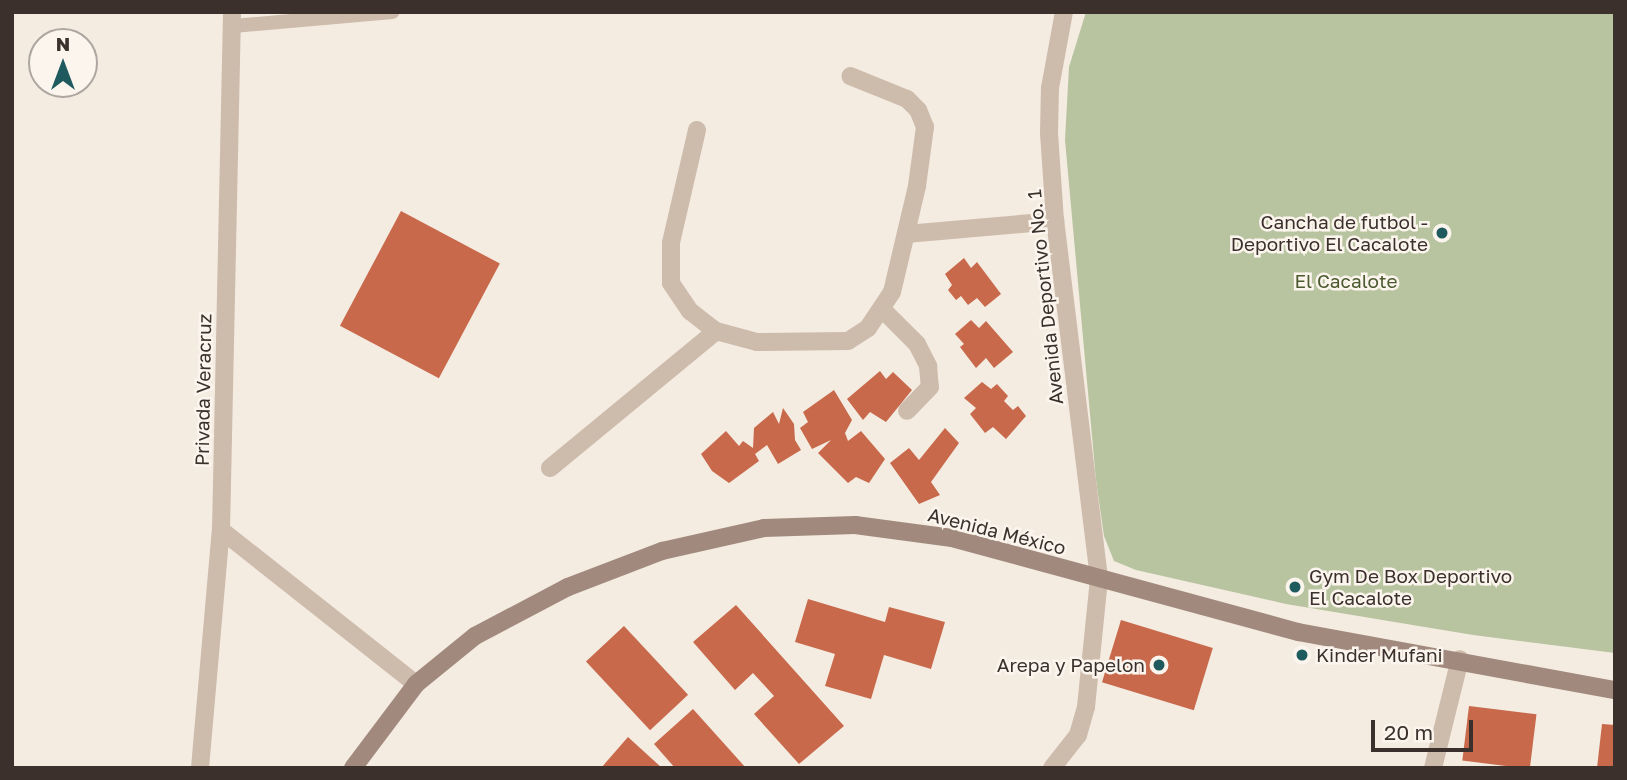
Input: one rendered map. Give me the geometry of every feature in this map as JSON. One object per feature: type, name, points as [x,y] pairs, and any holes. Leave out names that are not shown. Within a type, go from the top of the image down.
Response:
[{"type":"main road","name":"Avenida México","points":[[353,768],[416,684],[475,636],[568,587],[662,551],[764,528],[855,524],[952,538],[1298,632],[1460,659],[1615,690]]},
{"type":"street","name":"Avenida Deportivo No. 1","points":[[1052,768],[1078,735],[1086,707],[1099,578],[1055,220],[1050,88],[1064,12]]},
{"type":"street","name":"Privada Veracruz","points":[[200,768],[221,530],[232,19]]},
{"type":"street","points":[[697,130],[670,243],[670,283],[690,311],[716,331],[757,342],[848,341],[868,328],[883,310],[892,292],[917,186],[925,127],[918,110],[907,99],[850,76]]},
{"type":"street","points":[[906,234],[1055,220]]},
{"type":"street","points":[[883,310],[917,344],[928,366],[930,387],[907,411]]},
{"type":"street","points":[[550,468],[716,331]]},
{"type":"street","points":[[221,530],[416,684]]},
{"type":"street","points":[[1433,768],[1460,659]]},
{"type":"lane","points":[[232,19],[392,12]]},
{"type":"green space","name":"El Cacalote","points":[[1086,12],[1615,12],[1615,653],[1473,635],[1286,604],[1136,570],[1114,561],[1104,536],[1096,480],[1065,140],[1069,67]]},
{"type":"building","points":[[401,211],[500,264],[439,378],[340,326]]},
{"type":"building","points":[[964,258],[971,268],[977,262],[1001,294],[985,307],[977,298],[968,305],[961,296],[956,300],[948,290],[952,285],[945,274]]},
{"type":"building","points":[[971,320],[979,328],[986,321],[1013,352],[994,368],[986,358],[976,368],[960,347],[964,344],[955,334]]},
{"type":"building","points":[[880,371],[886,379],[893,372],[912,390],[886,422],[870,412],[863,420],[847,399]]},
{"type":"building","points":[[982,382],[991,389],[997,384],[1008,396],[1004,401],[1013,410],[1018,406],[1026,416],[1006,439],[993,427],[985,433],[970,414],[976,408],[964,398]]},
{"type":"building","points":[[834,390],[852,420],[845,433],[848,441],[861,431],[885,459],[869,483],[856,477],[848,483],[818,453],[831,440],[812,449],[800,428],[808,422],[803,412]]},
{"type":"building","points":[[783,408],[794,424],[795,440],[801,450],[778,464],[767,445],[755,454],[759,461],[729,483],[712,471],[701,454],[726,431],[739,446],[743,441],[753,448],[754,428],[773,412],[779,424]]},
{"type":"building","points":[[945,428],[959,443],[931,482],[940,495],[919,504],[890,463],[909,448],[919,460]]},
{"type":"building","points":[[808,599],[885,622],[889,607],[945,622],[931,669],[884,655],[871,699],[825,686],[835,654],[795,642]]},
{"type":"building","points":[[736,605],[844,726],[799,764],[754,714],[774,696],[753,673],[735,690],[693,642]]},
{"type":"building","name":"Arepa y Papelon","points":[[1121,620],[1213,648],[1194,710],[1102,682]]},
{"type":"building","points":[[624,626],[688,695],[650,730],[586,661]]},
{"type":"building","points":[[1469,706],[1536,714],[1530,768],[1462,761]]},
{"type":"building","points":[[693,709],[746,768],[675,768],[654,744]]},
{"type":"building","points":[[1602,724],[1615,725],[1615,768],[1597,768]]},
{"type":"building","points":[[628,737],[662,768],[601,768]]},
{"type":"place","name":"Cancha de futbol - Deportivo El Cacalote","points":[[1442,233]]},
{"type":"place","name":"Gym De Box Deportivo El Cacalote","points":[[1295,587]]},
{"type":"place","name":"Kinder Mufani","points":[[1302,655]]},
{"type":"place","name":"Arepa y Papelon","points":[[1159,665]]}]
